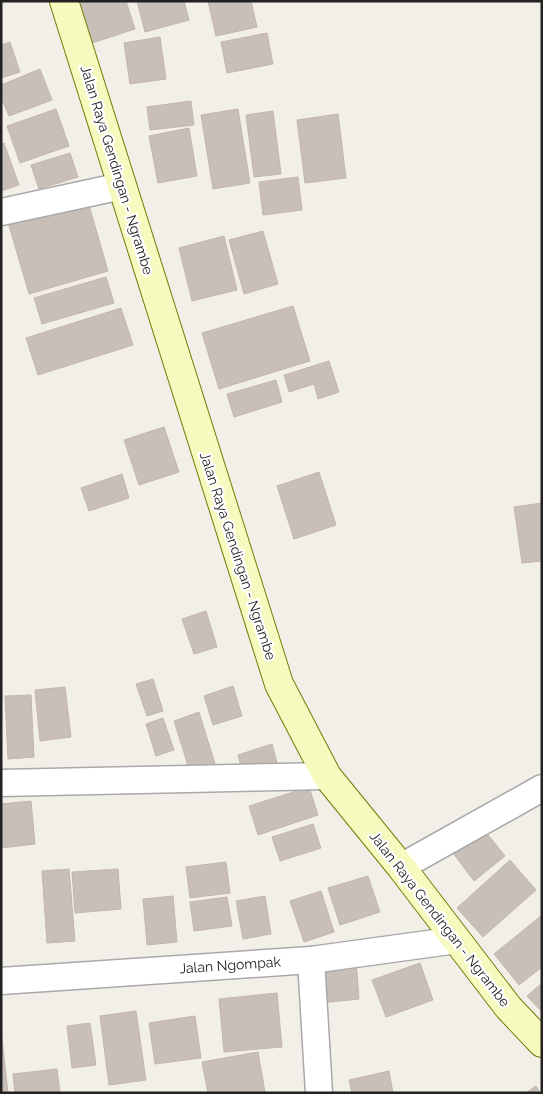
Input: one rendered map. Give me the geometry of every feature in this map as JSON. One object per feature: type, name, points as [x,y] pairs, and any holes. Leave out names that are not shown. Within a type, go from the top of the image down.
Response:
[{"type":"main road","name":"Jalan Raya Gendingan - Ngrambe","points":[[64,1],[279,684],[327,776],[401,867],[508,1007],[542,1044]]},
{"type":"street","points":[[1,212],[122,186]]},
{"type":"street","points":[[1,783],[327,776]]},
{"type":"street","points":[[401,867],[542,788]]},
{"type":"street","name":"Jalan Ngompak","points":[[1,981],[311,960],[457,940]]},
{"type":"street","points":[[311,960],[319,1093]]},
{"type":"building","points":[[126,1],[135,29],[92,43],[78,2]]},
{"type":"building","points":[[137,1],[184,1],[189,20],[145,32]]},
{"type":"building","points":[[208,1],[251,1],[257,27],[216,36]]},
{"type":"building","points":[[267,33],[273,64],[227,73],[221,42]]},
{"type":"building","points":[[160,37],[166,79],[130,84],[124,43]]},
{"type":"building","points":[[10,42],[20,72],[1,78],[1,45]]},
{"type":"building","points":[[40,69],[52,100],[9,116],[1,97],[1,85]]},
{"type":"building","points":[[191,101],[194,125],[150,130],[147,107]]},
{"type":"building","points":[[56,109],[69,146],[20,163],[7,126]]},
{"type":"building","points":[[238,109],[250,183],[213,189],[201,115]]},
{"type":"building","points":[[273,111],[281,174],[254,177],[246,115]]},
{"type":"building","points":[[338,114],[346,178],[305,183],[297,120]]},
{"type":"building","points":[[189,128],[197,176],[158,183],[149,136]]},
{"type":"building","points":[[4,143],[19,185],[1,191],[1,144]]},
{"type":"building","points":[[70,153],[78,177],[39,189],[31,165]]},
{"type":"building","points":[[298,177],[302,210],[263,215],[259,182]]},
{"type":"building","points":[[87,198],[108,271],[29,294],[8,222]]},
{"type":"building","points":[[263,231],[278,284],[244,294],[229,240]]},
{"type":"building","points":[[224,236],[237,290],[192,301],[179,248]]},
{"type":"building","points":[[106,277],[114,303],[42,324],[34,298]]},
{"type":"building","points":[[293,306],[310,361],[219,389],[202,333]]},
{"type":"building","points":[[121,308],[133,345],[38,375],[26,338]]},
{"type":"building","points":[[329,361],[339,392],[318,399],[314,384],[289,392],[284,375]]},
{"type":"building","points":[[276,380],[282,402],[234,417],[227,394]]},
{"type":"building","points":[[164,427],[179,472],[139,485],[124,440]]},
{"type":"building","points":[[319,472],[336,525],[294,539],[277,486]]},
{"type":"building","points":[[122,474],[129,498],[89,511],[81,488]]},
{"type":"building","points":[[542,503],[542,561],[522,563],[514,507]]},
{"type":"building","points":[[206,611],[217,647],[194,654],[182,619]]},
{"type":"building","points":[[153,679],[163,711],[147,716],[136,684]]},
{"type":"building","points":[[233,686],[242,716],[213,725],[204,696]]},
{"type":"building","points":[[65,687],[71,737],[40,741],[35,690]]},
{"type":"building","points":[[31,695],[34,757],[8,759],[5,696]]},
{"type":"building","points":[[199,712],[216,767],[191,775],[174,721]]},
{"type":"building","points":[[163,718],[174,750],[156,756],[146,724]]},
{"type":"building","points":[[272,744],[277,763],[243,774],[238,755]]},
{"type":"building","points":[[309,787],[318,815],[258,835],[249,806]]},
{"type":"building","points":[[31,801],[35,844],[1,848],[1,804]]},
{"type":"building","points":[[313,824],[321,848],[280,861],[272,837]]},
{"type":"building","points":[[480,825],[505,856],[474,881],[450,849]]},
{"type":"building","points":[[510,860],[536,890],[483,937],[457,908]]},
{"type":"building","points":[[226,862],[230,893],[190,898],[186,867]]},
{"type":"building","points":[[69,869],[75,941],[47,943],[42,871]]},
{"type":"building","points":[[118,869],[121,909],[75,913],[72,872]]},
{"type":"building","points":[[368,876],[380,912],[340,925],[328,888]]},
{"type":"building","points":[[321,891],[334,932],[304,942],[290,901]]},
{"type":"building","points":[[173,896],[177,942],[147,945],[143,899]]},
{"type":"building","points":[[265,896],[271,934],[243,939],[236,901]]},
{"type":"building","points":[[227,897],[232,926],[194,931],[190,902]]},
{"type":"building","points":[[542,915],[542,967],[519,985],[494,954]]},
{"type":"building","points":[[356,960],[359,999],[321,1003],[318,963]]},
{"type":"building","points":[[420,963],[433,1000],[386,1017],[372,980]]},
{"type":"building","points":[[542,983],[542,1012],[527,996]]},
{"type":"building","points":[[277,993],[282,1047],[224,1052],[219,999]]},
{"type":"building","points":[[136,1011],[146,1080],[109,1085],[100,1016]]},
{"type":"building","points":[[195,1016],[201,1058],[155,1064],[149,1023]]},
{"type":"building","points":[[90,1023],[96,1065],[72,1068],[67,1026]]},
{"type":"building","points":[[1,1030],[8,1093],[1,1093]]},
{"type":"building","points":[[258,1052],[265,1092],[208,1093],[202,1062]]},
{"type":"building","points":[[57,1069],[60,1093],[15,1093],[13,1074]]},
{"type":"building","points":[[389,1071],[393,1093],[352,1093],[349,1080]]},
{"type":"building","points":[[536,1086],[540,1093],[526,1093]]}]
